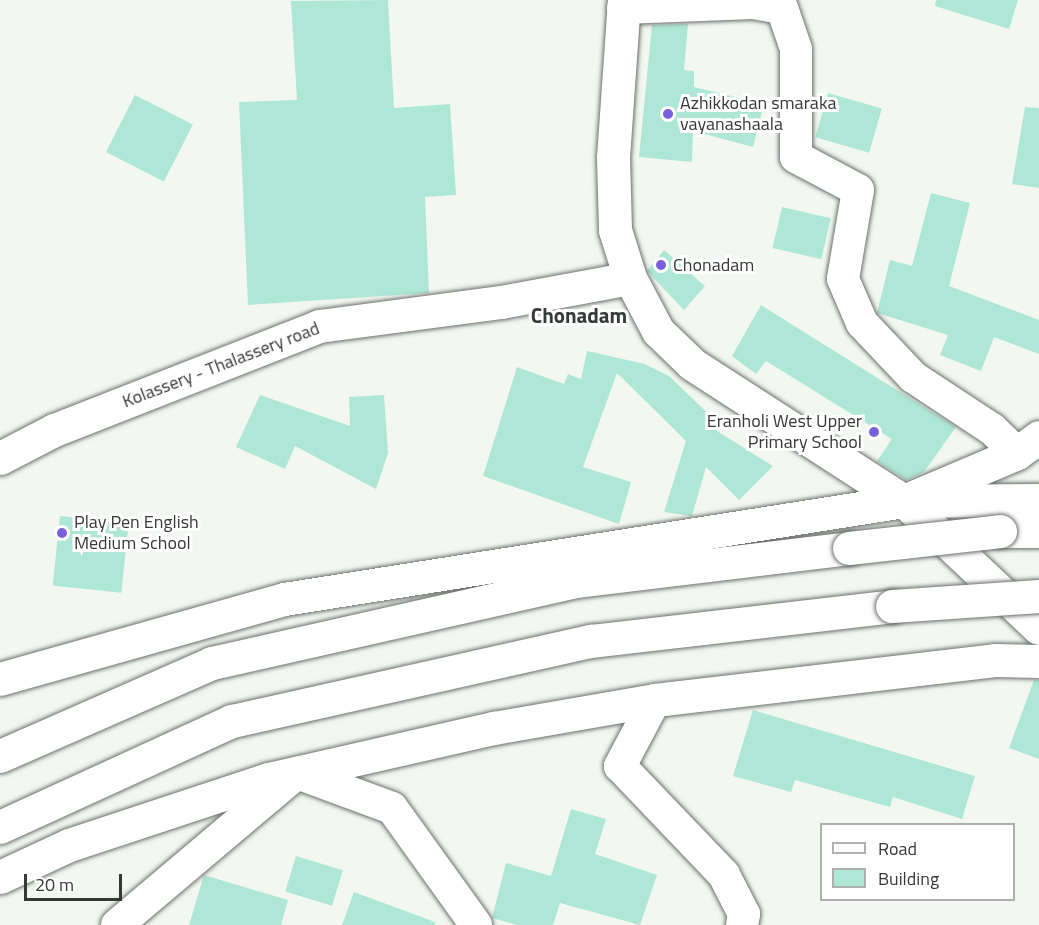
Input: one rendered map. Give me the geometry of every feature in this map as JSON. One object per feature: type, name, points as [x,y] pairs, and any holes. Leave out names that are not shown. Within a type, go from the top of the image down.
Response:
[{"type":"main road","points":[[624,4],[613,158],[615,230],[630,278],[658,331],[692,364],[904,501],[1039,628]]},
{"type":"main road","name":"Kolassery - Thalassery road","points":[[0,458],[54,430],[319,326],[501,302],[630,278]]},
{"type":"main road","points":[[904,501],[1028,445]]},
{"type":"main road","points":[[0,679],[284,599],[904,501],[1039,500]]},
{"type":"main road","points":[[0,756],[212,663],[577,581],[1000,531],[1039,531]]},
{"type":"main road","points":[[0,827],[232,721],[591,641],[892,606],[1039,596]]},
{"type":"main road","points":[[0,878],[69,845],[297,773],[494,728],[655,700],[995,660],[1039,661]]},
{"type":"street","points":[[624,4],[753,3],[782,8],[796,48],[796,158],[858,190],[843,279],[862,323],[913,377],[1028,445]]},
{"type":"street","points":[[655,700],[620,766],[724,875],[744,914],[742,925]]},
{"type":"street","points":[[117,925],[297,773],[392,808],[476,925]]},
{"type":"building","points":[[388,0],[394,108],[450,104],[456,195],[425,197],[429,293],[248,305],[239,102],[297,100],[291,1]]},
{"type":"building","points":[[936,0],[1018,0],[1009,29],[935,6]]},
{"type":"building","points":[[688,24],[684,70],[694,71],[694,87],[764,104],[753,147],[693,131],[692,162],[639,157],[652,25]]},
{"type":"building","points":[[828,93],[882,108],[869,153],[815,137]]},
{"type":"building","points":[[135,95],[193,125],[164,182],[106,152]]},
{"type":"building","points":[[1025,107],[1039,108],[1039,188],[1012,184]]},
{"type":"building","points":[[931,193],[970,203],[949,286],[1039,320],[1039,354],[994,337],[981,371],[940,355],[948,335],[877,313],[890,260],[912,266]]},
{"type":"building","points":[[782,207],[831,218],[821,259],[773,248]]},
{"type":"building","points":[[664,250],[705,286],[684,310],[647,271]]},
{"type":"building","points":[[761,305],[956,427],[924,472],[906,480],[877,461],[892,439],[766,361],[756,374],[732,356]]},
{"type":"building","points":[[587,351],[645,364],[669,376],[721,426],[717,431],[773,466],[739,500],[706,467],[692,516],[664,512],[686,441],[617,373],[583,467],[631,482],[619,524],[483,476],[517,367],[564,384],[568,374],[581,379]]},
{"type":"building","points":[[260,395],[350,426],[349,397],[384,395],[388,453],[376,489],[295,446],[285,469],[236,447]]},
{"type":"building","name":"Play Pen English Medium School","points":[[60,516],[129,523],[121,593],[53,586]]},
{"type":"building","points":[[1034,680],[1039,680],[1039,759],[1009,748]]},
{"type":"building","points":[[753,710],[975,776],[962,819],[893,797],[890,807],[795,780],[791,792],[733,776]]},
{"type":"building","points":[[571,809],[606,819],[595,854],[657,875],[640,925],[560,903],[553,925],[517,925],[492,918],[506,863],[551,876]]},
{"type":"building","points":[[296,856],[343,870],[332,906],[285,891]]},
{"type":"building","points":[[204,875],[288,900],[281,925],[189,925]]},
{"type":"building","points":[[354,892],[435,922],[435,925],[342,925]]},
{"type":"place","name":"Azhikkodan smaraka vayanashaala","points":[[668,114]]},
{"type":"place","name":"Chonadam","points":[[661,265]]},
{"type":"place","name":"Eranholi West Upper Primary School","points":[[874,432]]},
{"type":"place","name":"Play Pen English Medium School","points":[[62,533]]},
{"type":"district","name":"Chonadam","points":[[579,315]]}]
